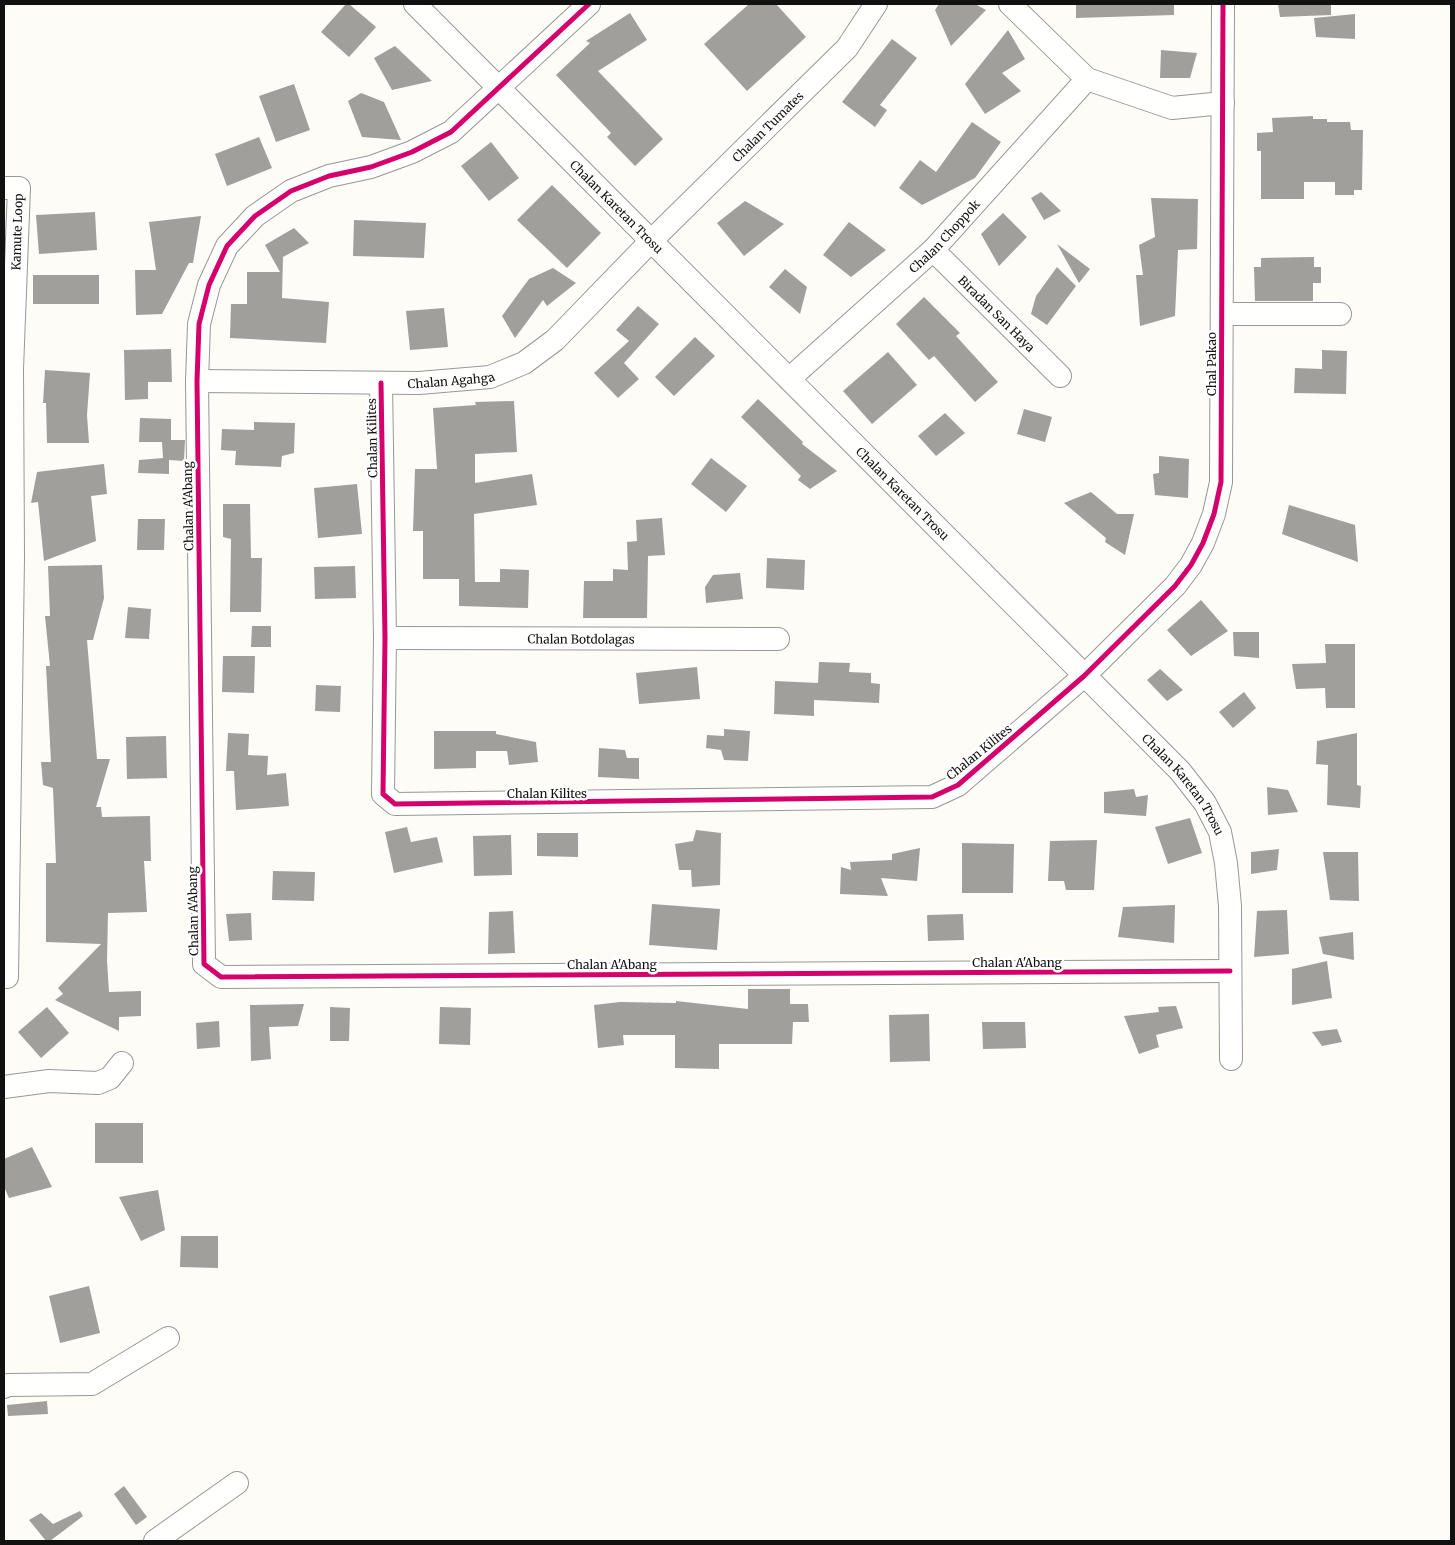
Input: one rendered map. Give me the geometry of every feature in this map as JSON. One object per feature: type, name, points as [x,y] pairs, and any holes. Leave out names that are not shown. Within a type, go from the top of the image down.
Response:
[{"type":"street","name":"Chalan Karetan Trosu","points":[[415,4],[499,86],[789,380],[1180,771],[1205,803],[1220,832],[1226,863],[1230,906],[1232,1058]]},
{"type":"street","name":"Chalan A'Abang","points":[[589,4],[451,132],[412,152],[372,167],[329,176],[291,191],[255,216],[227,246],[209,285],[199,324],[197,380],[204,964],[221,977],[1230,970]]},
{"type":"street","name":"Chalan Tumates","points":[[651,241],[847,48],[876,4]]},
{"type":"street","points":[[1010,4],[1087,79],[1172,108],[1223,103]]},
{"type":"street","name":"Chal Pakao","points":[[1084,676],[1175,586],[1191,565],[1214,514],[1221,482],[1223,4]]},
{"type":"street","name":"Chalan Choppok","points":[[789,380],[933,250],[1087,79]]},
{"type":"street","name":"Kamute Loop","points":[[4,188],[19,188],[8,369],[7,977],[4,977]]},
{"type":"street","name":"Chalan Agahga","points":[[197,380],[419,383],[490,377],[524,363],[555,340],[651,241]]},
{"type":"street","name":"Biradan San Haya","points":[[933,250],[1060,376]]},
{"type":"street","points":[[1222,314],[1340,314]]},
{"type":"street","name":"Chalan Kilites","points":[[381,383],[385,638],[382,794],[395,804],[932,797],[958,785],[1084,676]]},
{"type":"street","name":"Chalan Botdolagas","points":[[385,638],[778,639]]},
{"type":"street","points":[[4,1087],[49,1082],[98,1083],[110,1078],[122,1063]]},
{"type":"street","points":[[4,1387],[8,1385],[92,1384],[168,1338]]},
{"type":"street","points":[[155,1541],[237,1483]]},
{"type":"building","points":[[346,4],[349,4],[376,27],[349,57],[321,32]]},
{"type":"building","points":[[749,4],[776,4],[806,37],[747,91],[704,44]]},
{"type":"building","points":[[939,4],[975,4],[986,10],[951,46],[935,10]]},
{"type":"building","points":[[1076,4],[1174,4],[1174,15],[1076,18]]},
{"type":"building","points":[[1278,4],[1331,4],[1331,15],[1280,17]]},
{"type":"building","points":[[630,13],[647,40],[598,71],[663,139],[635,166],[607,137],[611,133],[556,75],[590,43],[586,41]]},
{"type":"building","points":[[1355,14],[1355,39],[1316,37],[1314,18]]},
{"type":"building","points":[[1008,30],[1025,59],[1002,73],[1021,91],[985,114],[965,84]]},
{"type":"building","points":[[892,39],[917,58],[880,105],[887,110],[875,127],[842,102]]},
{"type":"building","points":[[395,46],[432,81],[392,90],[374,58]]},
{"type":"building","points":[[1161,50],[1197,53],[1190,78],[1160,78]]},
{"type":"building","points":[[294,84],[310,130],[276,142],[259,96]]},
{"type":"building","points":[[361,93],[384,102],[401,140],[362,137],[348,101]]},
{"type":"building","points":[[1313,116],[1313,119],[1327,119],[1327,122],[1350,122],[1351,130],[1363,130],[1362,190],[1354,190],[1354,195],[1335,195],[1335,182],[1304,182],[1304,199],[1261,199],[1261,151],[1257,151],[1257,133],[1273,132],[1272,118]]},
{"type":"building","points":[[972,122],[1001,142],[975,178],[922,205],[899,188],[920,160],[936,172]]},
{"type":"building","points":[[259,137],[272,168],[227,186],[215,154]]},
{"type":"building","points":[[491,142],[519,178],[489,201],[461,166]]},
{"type":"building","points":[[552,185],[601,233],[567,268],[517,220]]},
{"type":"building","points":[[1041,192],[1061,211],[1044,220],[1031,198]]},
{"type":"building","points":[[1151,198],[1198,199],[1197,249],[1178,250],[1175,316],[1140,326],[1136,275],[1143,275],[1139,245],[1155,237]]},
{"type":"building","points":[[745,201],[784,224],[744,256],[717,223]]},
{"type":"building","points":[[95,212],[97,250],[39,254],[36,215]]},
{"type":"building","points":[[1003,213],[1027,237],[999,266],[981,234]]},
{"type":"building","points":[[201,216],[193,263],[189,263],[162,314],[136,315],[135,270],[156,270],[149,222]]},
{"type":"building","points":[[354,220],[426,223],[424,258],[353,256]]},
{"type":"building","points":[[849,222],[886,250],[851,277],[823,255]]},
{"type":"building","points":[[294,228],[309,243],[283,257],[282,298],[329,302],[326,343],[230,338],[231,304],[247,304],[247,272],[280,272],[265,245]]},
{"type":"building","points":[[1057,244],[1090,269],[1079,283]]},
{"type":"building","points":[[1314,257],[1314,267],[1321,267],[1321,283],[1313,283],[1313,301],[1255,301],[1254,267],[1261,267],[1261,258]]},
{"type":"building","points":[[1057,267],[1076,286],[1047,325],[1031,314],[1036,296]]},
{"type":"building","points":[[553,268],[576,283],[547,306],[543,300],[515,338],[502,316],[529,279]]},
{"type":"building","points":[[785,269],[807,287],[800,314],[769,287]]},
{"type":"building","points":[[33,275],[99,275],[99,304],[33,304]]},
{"type":"building","points":[[924,297],[960,333],[956,336],[998,382],[975,402],[934,356],[929,360],[896,324]]},
{"type":"building","points":[[638,306],[659,324],[624,363],[639,379],[618,398],[594,373],[629,341],[616,330]]},
{"type":"building","points":[[444,308],[448,347],[410,350],[406,311]]},
{"type":"building","points":[[695,337],[715,356],[674,396],[655,377]]},
{"type":"building","points":[[171,349],[172,382],[148,382],[148,399],[125,400],[124,350]]},
{"type":"building","points":[[1322,350],[1347,351],[1346,394],[1294,393],[1295,368],[1322,369]]},
{"type":"building","points":[[888,352],[917,385],[872,424],[843,391]]},
{"type":"building","points":[[45,370],[90,373],[87,415],[89,443],[47,443],[46,403],[43,403]]},
{"type":"building","points":[[758,399],[803,442],[802,444],[837,471],[810,489],[798,480],[801,476],[741,417]]},
{"type":"building","points":[[514,401],[517,452],[475,454],[475,483],[532,474],[537,505],[474,514],[475,582],[500,582],[500,569],[529,570],[528,608],[459,606],[459,579],[423,579],[423,531],[413,531],[415,469],[437,469],[433,408],[476,405],[475,402]]},
{"type":"building","points":[[1024,409],[1052,417],[1045,442],[1017,434]]},
{"type":"building","points":[[945,413],[965,433],[936,456],[918,436]]},
{"type":"building","points":[[140,418],[171,419],[171,440],[185,440],[184,461],[169,460],[169,474],[138,473],[139,460],[163,458],[162,442],[139,442]]},
{"type":"building","points":[[254,422],[295,423],[294,453],[282,456],[281,467],[235,465],[236,451],[221,450],[222,429],[254,430]]},
{"type":"building","points":[[1159,456],[1189,459],[1188,498],[1155,495],[1153,474],[1159,473]]},
{"type":"building","points":[[711,458],[747,486],[726,512],[691,484]]},
{"type":"building","points":[[104,464],[107,494],[91,496],[96,541],[44,561],[38,502],[31,503],[37,472]]},
{"type":"building","points":[[357,484],[362,534],[318,538],[314,488]]},
{"type":"building","points":[[1091,492],[1117,514],[1134,514],[1125,555],[1105,542],[1106,538],[1064,503]]},
{"type":"building","points":[[223,504],[250,504],[251,558],[262,558],[261,612],[230,612],[231,539],[223,537]]},
{"type":"building","points":[[1289,505],[1355,525],[1358,562],[1282,534]]},
{"type":"building","points":[[662,518],[665,555],[648,556],[647,618],[583,618],[584,581],[613,581],[613,569],[628,570],[627,542],[637,541],[636,520]]},
{"type":"building","points":[[138,519],[165,519],[164,550],[137,550]]},
{"type":"building","points":[[767,558],[805,560],[804,590],[766,588]]},
{"type":"building","points":[[102,565],[104,598],[93,640],[87,640],[97,759],[110,759],[96,807],[101,807],[102,817],[150,816],[151,861],[144,861],[147,912],[108,913],[107,961],[109,992],[141,991],[141,1016],[119,1017],[119,1031],[55,1000],[63,994],[58,988],[101,944],[46,942],[46,863],[56,863],[53,788],[43,785],[41,762],[51,762],[46,666],[50,666],[45,616],[50,616],[48,566]]},
{"type":"building","points":[[355,566],[356,598],[315,599],[314,567]]},
{"type":"building","points":[[740,573],[743,599],[706,603],[705,587],[713,575]]},
{"type":"building","points":[[1201,600],[1228,631],[1191,656],[1167,630]]},
{"type":"building","points":[[128,607],[151,609],[149,639],[125,638]]},
{"type":"building","points":[[252,626],[271,626],[271,647],[251,647]]},
{"type":"building","points":[[1233,632],[1259,632],[1259,658],[1234,656]]},
{"type":"building","points":[[1325,644],[1355,644],[1355,708],[1326,708],[1325,688],[1296,689],[1292,664],[1326,663]]},
{"type":"building","points":[[223,656],[255,656],[254,693],[222,692]]},
{"type":"building","points":[[819,662],[850,663],[849,672],[871,673],[871,683],[880,684],[879,703],[814,700],[814,716],[774,714],[775,681],[818,683]]},
{"type":"building","points":[[697,667],[700,699],[639,704],[636,673]]},
{"type":"building","points":[[1160,669],[1183,690],[1167,701],[1147,680]]},
{"type":"building","points":[[316,685],[341,686],[340,712],[315,711]]},
{"type":"building","points":[[1244,692],[1256,708],[1233,728],[1219,712]]},
{"type":"building","points":[[724,729],[750,731],[748,761],[724,760],[721,750],[706,748],[707,735],[724,736]]},
{"type":"building","points":[[434,731],[496,731],[496,734],[536,742],[538,762],[509,765],[507,751],[476,751],[476,768],[434,769]]},
{"type":"building","points":[[228,733],[249,734],[248,755],[268,756],[267,775],[286,773],[289,806],[236,810],[234,771],[226,771]]},
{"type":"building","points":[[1357,733],[1357,785],[1361,786],[1360,808],[1327,805],[1328,765],[1316,764],[1317,741]]},
{"type":"building","points":[[166,736],[167,778],[127,779],[126,737]]},
{"type":"building","points":[[599,748],[625,750],[627,758],[639,758],[639,779],[598,777]]},
{"type":"building","points":[[1267,787],[1288,790],[1298,812],[1268,815]]},
{"type":"building","points":[[1134,789],[1136,797],[1148,795],[1146,816],[1104,813],[1104,792]]},
{"type":"building","points":[[1190,818],[1202,853],[1168,864],[1155,827]]},
{"type":"building","points":[[407,827],[411,842],[437,837],[443,862],[394,873],[385,832]]},
{"type":"building","points":[[696,830],[721,833],[720,885],[692,887],[691,870],[679,870],[675,844],[693,841]]},
{"type":"building","points":[[537,833],[578,833],[578,857],[537,856]]},
{"type":"building","points":[[511,835],[512,875],[474,876],[473,836]]},
{"type":"building","points":[[1097,840],[1094,890],[1066,890],[1064,881],[1048,881],[1050,841]]},
{"type":"building","points":[[962,843],[1014,844],[1013,893],[962,893]]},
{"type":"building","points":[[920,848],[917,881],[881,878],[888,896],[840,894],[841,867],[851,870],[850,862],[892,860],[892,854]]},
{"type":"building","points":[[1279,849],[1277,870],[1251,874],[1251,852]]},
{"type":"building","points":[[1323,852],[1358,852],[1359,901],[1330,900]]},
{"type":"building","points":[[273,871],[315,872],[314,901],[272,900]]},
{"type":"building","points":[[652,904],[720,909],[717,950],[649,945]]},
{"type":"building","points":[[1175,905],[1174,943],[1118,937],[1123,907]]},
{"type":"building","points":[[1287,910],[1289,954],[1254,957],[1257,911]]},
{"type":"building","points":[[513,911],[515,953],[488,954],[489,912]]},
{"type":"building","points":[[251,913],[252,940],[229,941],[226,914]]},
{"type":"building","points":[[963,914],[964,940],[928,941],[927,915]]},
{"type":"building","points":[[1353,932],[1354,960],[1323,954],[1319,937]]},
{"type":"building","points":[[1327,961],[1332,998],[1292,1005],[1292,969]]},
{"type":"building","points":[[748,989],[790,989],[790,1004],[808,1004],[809,1022],[793,1022],[792,1044],[719,1044],[719,1069],[675,1068],[675,1035],[623,1035],[624,1045],[598,1048],[594,1005],[620,1002],[676,1003],[676,1001],[748,1009]]},
{"type":"building","points":[[304,1004],[298,1026],[269,1027],[271,1059],[251,1061],[250,1005]]},
{"type":"building","points":[[1176,1006],[1183,1028],[1156,1035],[1159,1047],[1139,1054],[1124,1016],[1159,1012],[1158,1007]]},
{"type":"building","points":[[47,1007],[69,1033],[41,1058],[18,1032]]},
{"type":"building","points":[[330,1007],[350,1008],[349,1041],[330,1041]]},
{"type":"building","points":[[440,1007],[471,1008],[470,1045],[439,1044]]},
{"type":"building","points":[[929,1014],[930,1061],[890,1062],[889,1015]]},
{"type":"building","points":[[219,1021],[220,1047],[197,1049],[196,1023]]},
{"type":"building","points":[[982,1022],[1025,1022],[1026,1048],[983,1049]]},
{"type":"building","points":[[1337,1029],[1342,1042],[1322,1046],[1312,1032]]},
{"type":"building","points":[[95,1123],[143,1123],[143,1163],[95,1163]]},
{"type":"building","points":[[32,1147],[52,1187],[9,1198],[4,1187],[4,1159]]},
{"type":"building","points":[[158,1190],[165,1230],[141,1241],[119,1197]]},
{"type":"building","points":[[181,1236],[218,1236],[218,1268],[180,1267]]},
{"type":"building","points":[[89,1286],[100,1333],[60,1343],[49,1296]]},
{"type":"building","points":[[47,1401],[48,1414],[8,1416],[7,1405]]},
{"type":"building","points":[[124,1486],[147,1517],[136,1525],[114,1494]]},
{"type":"building","points":[[80,1511],[83,1516],[50,1541],[46,1541],[29,1520],[41,1513],[53,1524]]},
{"type":"cycle path","points":[[589,4],[451,132],[412,152],[371,167],[329,176],[291,191],[255,216],[227,246],[209,285],[199,324],[197,381],[204,964],[221,977],[1230,971]]},
{"type":"cycle path","points":[[381,383],[385,638],[383,794],[395,804],[932,797],[958,785],[1084,676],[1175,586],[1191,565],[1203,543],[1214,514],[1221,482],[1223,4]]}]
